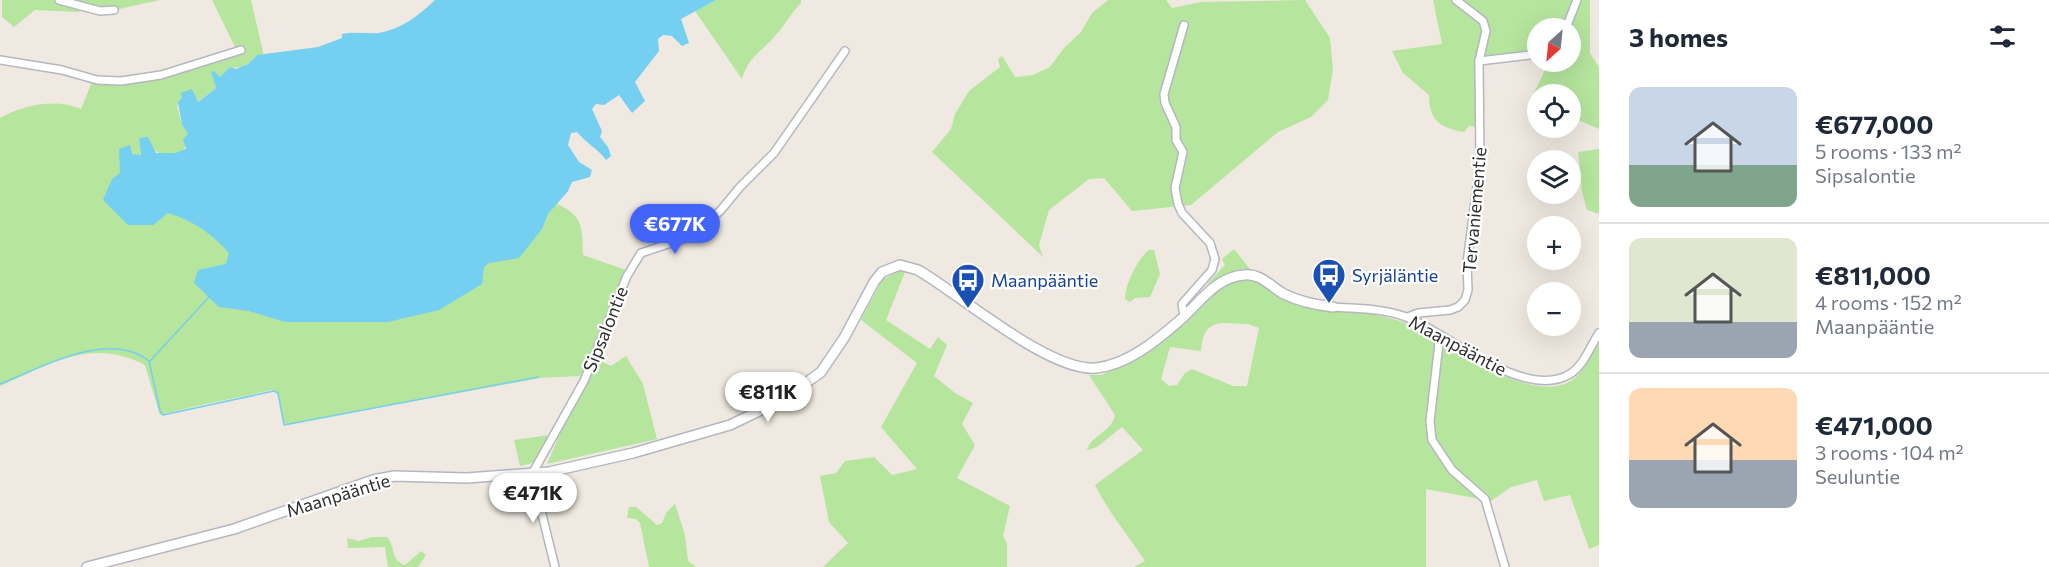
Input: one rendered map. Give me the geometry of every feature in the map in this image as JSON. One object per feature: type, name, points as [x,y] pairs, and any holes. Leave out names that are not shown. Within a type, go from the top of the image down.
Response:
[{"type":"street","points":[[59,0],[100,11],[114,10]]},
{"type":"street","name":"Tervaniementie","points":[[1408,317],[1418,313],[1450,310],[1465,300],[1468,290],[1467,263],[1480,162],[1479,61],[1486,31],[1483,21],[1456,0]]},
{"type":"street","points":[[1570,18],[1577,0]]},
{"type":"street","points":[[1184,25],[1164,94],[1165,103],[1176,127],[1176,140],[1183,152],[1175,195],[1182,213],[1210,243],[1215,259],[1212,270],[1183,301],[1181,306],[1184,316]]},
{"type":"street","points":[[0,60],[62,70],[97,80],[121,81],[162,75],[241,50]]},
{"type":"street","name":"Sipsalontie","points":[[532,474],[584,381],[627,276],[640,253],[686,238],[704,226],[721,210],[780,145],[845,51]]},
{"type":"street","points":[[1479,61],[1527,55]]},
{"type":"street","name":"Maanpääntie","points":[[87,567],[234,529],[373,480],[394,477],[467,478],[532,474],[633,453],[730,425],[784,399],[825,367],[844,338],[874,282],[882,272],[893,266],[909,266],[918,270],[1034,346],[1076,367],[1104,367],[1146,347],[1184,316],[1212,288],[1244,274],[1259,277],[1299,301],[1387,312],[1408,317],[1496,367],[1522,377],[1543,379],[1571,373],[1583,359],[1599,333]]},
{"type":"street","points":[[1440,335],[1430,421],[1432,440],[1452,470],[1485,499],[1505,567]]},
{"type":"street","points":[[532,474],[555,567]]},
{"type":"green space","points":[[2,0],[160,0],[119,9],[92,5],[78,12],[35,10],[14,27],[2,17]]},
{"type":"green space","points":[[212,0],[251,0],[264,56],[254,57],[244,66],[230,67],[220,77],[211,72],[216,88],[197,102],[182,98],[177,106],[182,125],[188,134],[184,151],[164,155],[153,150],[152,145],[139,138],[141,156],[132,154],[121,160],[568,191],[557,204],[577,218],[581,230],[583,255],[626,270],[591,357],[580,376],[540,378],[284,425],[278,393],[272,390],[160,415],[145,365],[107,353],[71,357],[54,362],[0,386],[0,118],[40,104],[61,104],[81,109],[94,77],[149,74],[184,66],[236,49]]},
{"type":"green space","points":[[716,0],[801,0],[801,3],[778,33],[751,60],[742,79],[695,11]]},
{"type":"green space","points":[[1108,0],[1166,0],[1172,8],[1201,2],[1305,0],[1330,38],[1333,70],[1328,100],[1311,117],[1278,132],[1191,205],[1132,211],[1104,178],[1089,179],[1049,210],[1039,245],[1043,257],[932,152],[951,129],[955,114],[969,91],[1000,67],[998,59],[1002,56],[1015,77],[1033,75],[1050,67],[1064,48],[1081,32],[1092,13]]},
{"type":"green space","points":[[1433,0],[1590,0],[1590,53],[1599,67],[1599,129],[1581,121],[1581,84],[1538,84],[1544,72],[1581,72],[1581,18],[1527,18],[1527,58],[1489,62],[1483,67],[1484,128],[1469,126],[1464,132],[1442,125],[1434,117],[1429,95],[1403,73],[1392,51],[1442,44]]},
{"type":"green space","points":[[1599,149],[1599,214],[1587,210],[1582,192],[1581,152]]},
{"type":"green space","points":[[1234,249],[1250,269],[1237,270],[1206,285],[1225,265],[1222,259]]},
{"type":"green space","points":[[1149,250],[1154,250],[1160,274],[1150,297],[1135,298],[1130,302],[1125,299],[1130,279],[1137,265]]},
{"type":"green space","points":[[900,270],[905,272],[886,320],[930,349],[938,337],[947,345],[934,376],[955,393],[973,403],[962,424],[975,445],[957,478],[1010,506],[1003,536],[1007,544],[1007,567],[823,567],[848,543],[829,522],[820,476],[836,473],[845,461],[874,457],[892,475],[917,469],[881,427],[917,363],[861,320],[882,280]]},
{"type":"green space","points":[[1244,279],[1252,280],[1303,306],[1360,312],[1402,322],[1495,372],[1518,381],[1541,386],[1561,385],[1577,376],[1587,364],[1599,341],[1599,545],[1589,549],[1570,495],[1544,501],[1537,480],[1511,487],[1491,501],[1426,489],[1426,567],[1134,567],[1145,561],[1095,485],[1143,450],[1122,427],[1097,447],[1087,450],[1092,441],[1110,426],[1115,415],[1089,375],[1101,375],[1149,350],[1222,285]],"holes":[[[1223,323],[1248,324],[1259,328],[1247,386],[1233,386],[1192,369],[1185,373],[1177,385],[1169,386],[1161,379],[1170,347],[1201,351],[1204,335],[1212,326]]]},
{"type":"green space","points":[[626,356],[643,384],[657,439],[547,464],[566,420],[599,360],[611,366]]},
{"type":"green space","points":[[550,435],[536,462],[520,466],[514,440]]},
{"type":"green space","points":[[675,504],[685,535],[688,561],[696,567],[649,567],[640,523],[636,519],[627,518],[629,507],[636,507],[657,525],[662,523],[666,513]]},
{"type":"green space","points":[[372,537],[387,537],[395,557],[405,565],[421,551],[426,555],[418,567],[388,567],[385,547],[348,548],[347,538],[359,541]]},
{"type":"water","points":[[435,0],[716,0],[681,19],[689,43],[682,46],[672,36],[663,35],[658,39],[659,51],[635,82],[645,101],[632,113],[619,95],[604,105],[596,104],[592,109],[602,131],[600,137],[608,147],[611,156],[606,160],[577,132],[571,133],[568,145],[579,162],[592,170],[590,177],[572,182],[568,191],[548,214],[542,229],[519,258],[489,263],[484,267],[482,284],[439,310],[388,322],[285,322],[249,311],[219,307],[194,283],[198,270],[226,264],[229,253],[216,239],[194,224],[168,213],[153,225],[128,225],[103,200],[112,179],[120,173],[119,149],[130,145],[132,154],[141,155],[139,138],[148,137],[156,153],[175,153],[186,149],[183,139],[188,134],[182,125],[178,102],[182,98],[181,93],[192,89],[198,102],[216,88],[211,72],[214,71],[220,77],[230,67],[236,69],[248,64],[257,55],[318,47],[342,38],[342,34],[387,31],[410,21]]},
{"type":"waterway","points":[[150,361],[210,296]]},
{"type":"waterway","points":[[0,384],[74,354],[114,349],[133,352],[149,361],[160,411],[163,415],[274,391],[278,393],[284,425],[538,377]]},
{"type":"place","name":"Syrjäläntie","points":[[1329,304]]},
{"type":"place","name":"Maanpääntie","points":[[968,309]]}]
